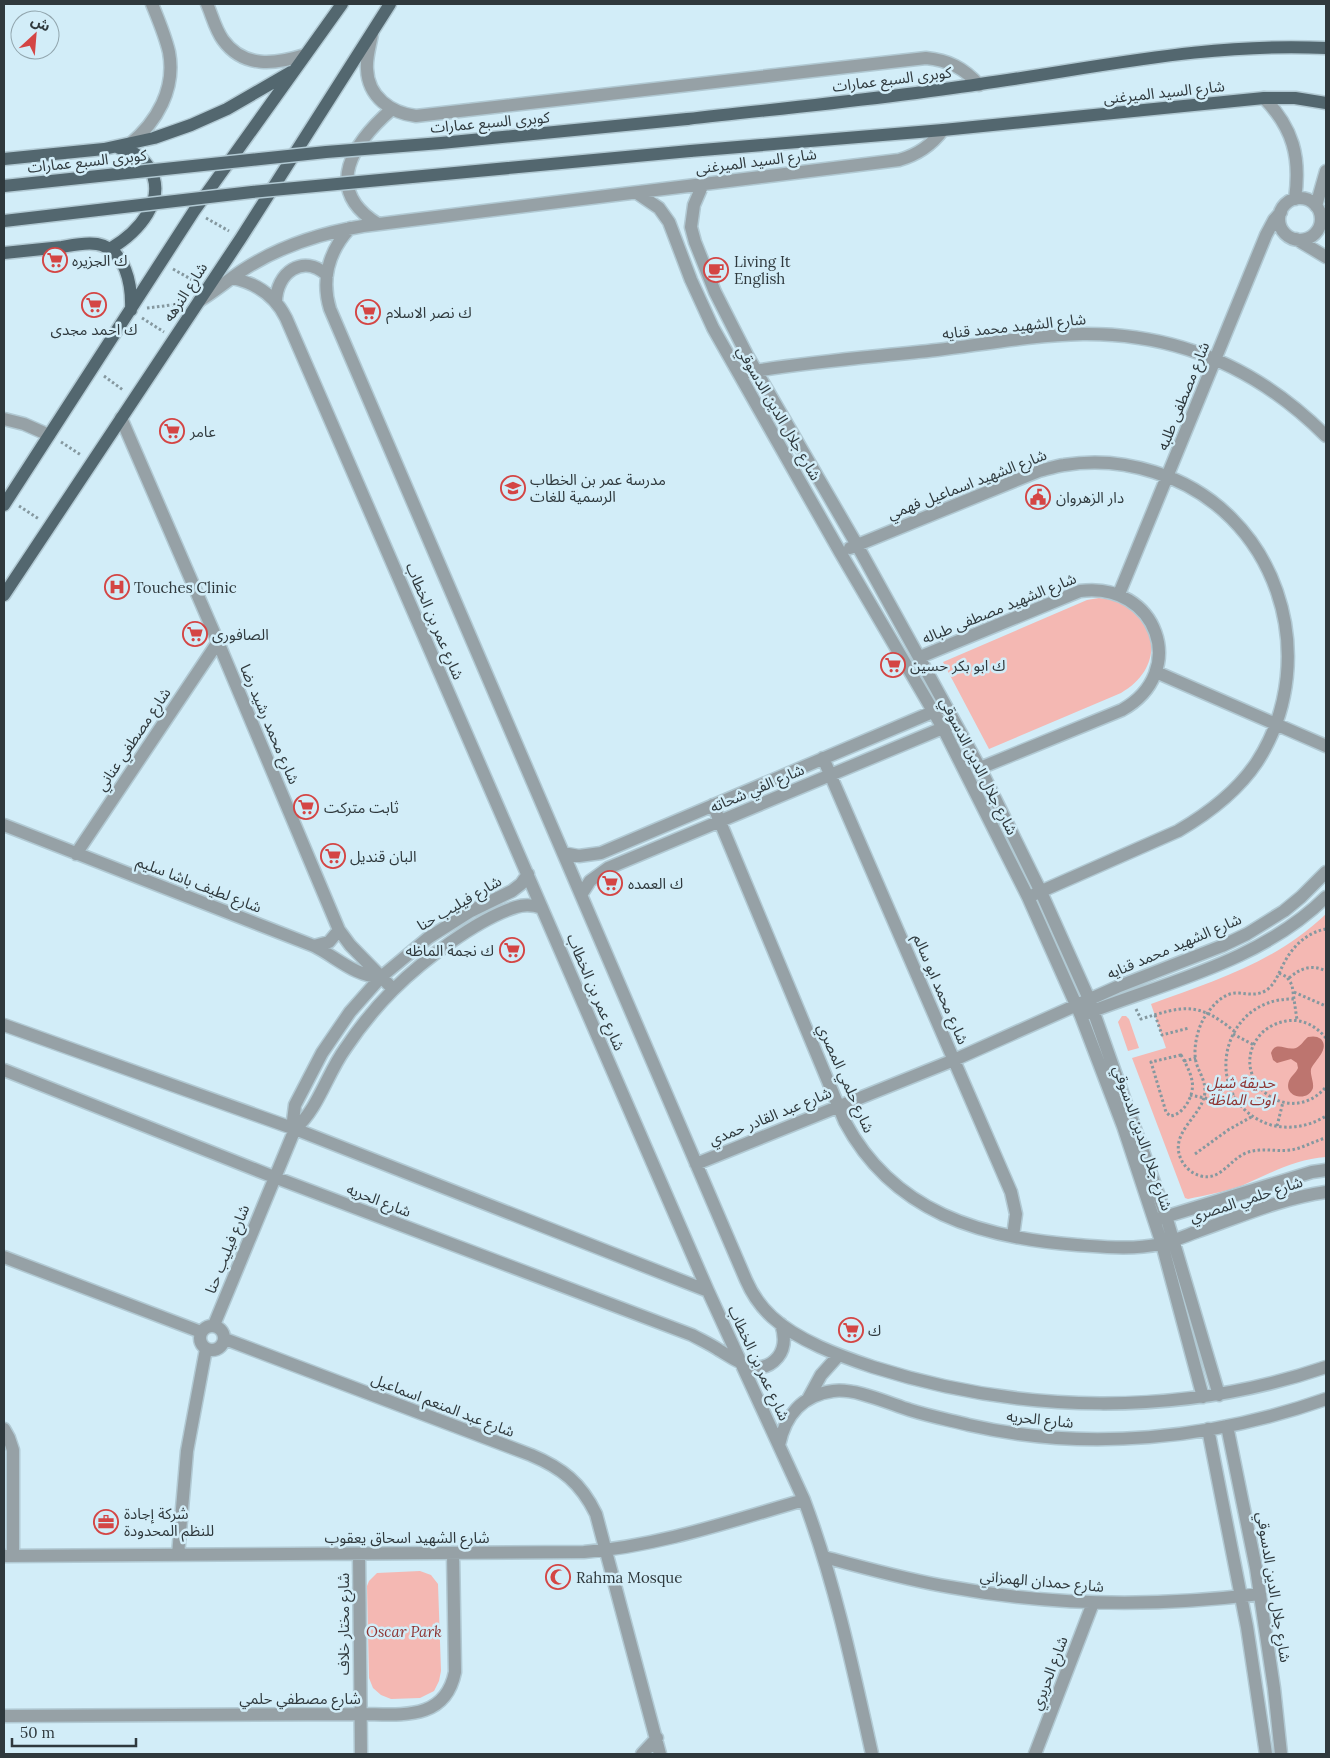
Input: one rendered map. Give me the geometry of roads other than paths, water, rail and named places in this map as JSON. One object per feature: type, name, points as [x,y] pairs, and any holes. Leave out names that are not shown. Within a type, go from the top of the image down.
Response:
[{"type":"main road","points":[[6,502],[194,212],[342,4]]},
{"type":"main road","name":"شارع النزهه","points":[[4,595],[207,289],[390,4]]},
{"type":"main road","points":[[978,85],[1227,48],[1326,48]]},
{"type":"main road","points":[[4,158],[123,146],[166,134],[203,120],[238,103],[283,75],[293,71]]},
{"type":"main road","name":"كوبرى السبع عمارات","points":[[4,186],[326,152],[687,119],[978,85]]},
{"type":"main road","name":"شارع السيد الميرغنى","points":[[943,130],[1264,98],[1295,98],[1326,103]]},
{"type":"main road","points":[[4,222],[328,184],[943,130]]},
{"type":"main road","points":[[110,249],[129,236],[139,225],[151,206],[155,191],[153,175],[145,161],[123,146]]},
{"type":"main road","points":[[4,253],[92,244],[98,244],[110,249],[120,258],[128,276],[132,296],[132,310]]},
{"type":"street","points":[[123,146],[148,127],[156,116],[169,80],[169,54],[152,4]]},
{"type":"street","points":[[207,4],[223,40],[237,53],[246,58],[275,63],[305,55]]},
{"type":"street","points":[[372,34],[367,62],[370,84],[377,97],[392,109],[408,115],[425,115],[926,58],[946,61],[956,65],[972,77],[978,85]]},
{"type":"street","points":[[1264,98],[1275,109],[1291,136],[1298,167],[1295,199]]},
{"type":"street","points":[[378,224],[363,214],[353,200],[348,183],[349,166],[355,149],[392,109]]},
{"type":"street","name":"شارع السيد الميرغنى","points":[[199,301],[256,262],[281,249],[322,234],[378,224],[899,160],[924,150],[943,130]]},
{"type":"street","points":[[1316,206],[1326,171]]},
{"type":"street","name":"شارع جلال الدين الدسوقي","points":[[703,184],[692,212],[694,242],[722,308],[920,657],[940,709]]},
{"type":"street","name":"شارع جلال الدين الدسوقي","points":[[637,193],[659,208],[669,222],[705,312],[739,374],[840,552],[949,725],[1028,897],[1085,1008]]},
{"type":"street","points":[[1296,239],[1304,239],[1316,233],[1324,224],[1316,206],[1303,198],[1289,202],[1280,212],[1281,226],[1284,232],[1326,257]]},
{"type":"street","name":"شارع مصطفى طلبه","points":[[1119,594],[1266,235],[1280,212]]},
{"type":"street","name":"شارع عمر بن الخطاب","points":[[350,228],[336,246],[330,260],[327,275],[327,296],[330,309],[750,1289],[766,1312],[781,1324]]},
{"type":"street","points":[[276,302],[279,284],[286,274],[295,268],[312,266],[327,275]]},
{"type":"street","name":"شارع عمر بن الخطاب","points":[[232,278],[256,286],[276,302],[286,318],[708,1291],[804,1500],[824,1557],[842,1620],[872,1754]]},
{"type":"street","name":"شارع الشهيد محمد قنايه","points":[[739,374],[1055,336],[1108,334],[1161,342],[1216,359],[1262,382],[1306,416],[1326,436]]},
{"type":"street","name":"شارع محمد رشيد رضا","points":[[121,418],[339,930],[350,945],[393,990]]},
{"type":"street","points":[[4,419],[24,424],[49,435]]},
{"type":"street","name":"شارع الشهيد اسماعيل فهمي","points":[[840,552],[1014,480],[1064,465],[1115,464],[1141,468],[1168,476],[1210,499],[1246,534],[1272,577],[1284,617],[1288,651],[1287,676],[1276,724],[1260,756],[1244,779],[1214,808],[1178,831],[1028,897]]},
{"type":"street","name":"شارع الشهيد مصطفى طباله","points":[[920,657],[1080,591],[1105,590],[1119,594],[1138,606],[1152,625],[1158,648],[1156,672],[1146,691],[1139,699],[1122,710],[980,768]]},
{"type":"street","name":"شارع مصطفي عناني","points":[[76,854],[218,642]]},
{"type":"street","points":[[1156,672],[1326,746]]},
{"type":"street","name":"شارع الفي شحاته","points":[[563,853],[580,856],[601,853],[940,709]]},
{"type":"street","name":"شارع جلال الدين الدسوقي","points":[[949,725],[980,768],[1041,892],[1085,1008],[1160,1218],[1204,1397]]},
{"type":"street","name":"شارع الفي شحاته","points":[[581,895],[590,881],[603,870],[949,725]]},
{"type":"street","name":"شارع محمد ابو سالم","points":[[823,758],[1013,1199],[1016,1221],[1013,1236]]},
{"type":"street","name":"شارع حلمي المصري","points":[[713,805],[838,1106],[853,1137],[884,1176],[924,1206],[955,1220],[1013,1236],[1054,1243],[1136,1247],[1167,1242],[1294,1198],[1326,1192]]},
{"type":"street","name":"شارع لطيف باشا سليم","points":[[4,825],[314,946],[358,972],[381,977]]},
{"type":"street","name":"شارع الشهيد محمد قنايه","points":[[1085,1008],[1117,987],[1196,957],[1247,934],[1290,906],[1326,872]]},
{"type":"street","name":"شارع فيليب حنا","points":[[295,1129],[296,1105],[322,1053],[350,1012],[381,977],[428,938],[471,910],[512,891],[521,884],[528,874]]},
{"type":"street","name":"شارع الشهيد محمد قنايه","points":[[1085,1008],[1131,997],[1216,965],[1261,944],[1296,922],[1326,897]]},
{"type":"street","name":"شارع فيليب حنا","points":[[214,1326],[295,1129],[312,1110],[328,1075],[364,1023],[393,990],[436,953],[480,924],[516,907],[532,905],[542,908]]},
{"type":"street","points":[[314,946],[329,942],[339,930]]},
{"type":"street","name":"شارع عبد القادر حمدي","points":[[696,1164],[1085,1008]]},
{"type":"street","points":[[4,1025],[295,1129],[708,1291]]},
{"type":"street","name":"شارع الحريه","points":[[4,1070],[274,1177],[692,1335],[740,1363]]},
{"type":"street","points":[[1160,1218],[1312,1172],[1326,1170]]},
{"type":"street","name":"شارع جلال الدين الدسوقي","points":[[1167,1242],[1220,1395]]},
{"type":"street","points":[[4,1257],[201,1332]]},
{"type":"street","points":[[740,1363],[755,1368],[775,1360],[780,1354],[784,1340],[781,1324]]},
{"type":"street","name":"شارع الحريه","points":[[781,1324],[804,1338],[839,1355],[922,1381],[971,1392],[1022,1400],[1098,1404],[1148,1403],[1204,1397],[1266,1385],[1326,1367]]},
{"type":"street","points":[[178,1555],[187,1451],[206,1349],[200,1339],[201,1332],[207,1327],[217,1326],[223,1332],[225,1339],[218,1349],[206,1349]]},
{"type":"street","name":"شارع عبد المنعم اسماعيل","points":[[225,1339],[522,1452],[558,1468],[580,1488],[596,1514],[660,1754]]},
{"type":"street","points":[[808,1399],[820,1375],[839,1355]]},
{"type":"street","name":"شارع الحريه","points":[[778,1445],[788,1418],[797,1407],[808,1399],[822,1393],[836,1391],[850,1392],[912,1411],[970,1425],[1051,1437],[1096,1440],[1131,1439],[1227,1426],[1326,1399]]},
{"type":"street","name":"شارع جلال الدين الدسوقي","points":[[1227,1426],[1247,1516],[1260,1594],[1281,1754]]},
{"type":"street","points":[[4,1429],[13,1450],[8,1556]]},
{"type":"street","points":[[1208,1429],[1242,1596],[1266,1754]]},
{"type":"street","name":"شارع الشهيد اسحاق يعقوب","points":[[8,1556],[572,1553],[606,1550],[660,1541],[804,1500]]},
{"type":"street","name":"شارع مصطفي حلمي","points":[[4,1716],[411,1714],[425,1711],[443,1698],[452,1686],[455,1664],[453,1553]]},
{"type":"street","name":"شارع مختار خلاف","points":[[359,1554],[361,1754]]},
{"type":"street","name":"شارع حمدان الهمزاني","points":[[824,1557],[948,1587],[1025,1598],[1093,1603],[1170,1602],[1260,1594]]},
{"type":"street","name":"شارع الحريري","points":[[1035,1754],[1093,1603]]},
{"type":"street","points":[[642,1754],[657,1738]]},
{"type":"place","name":"ك الجزيره","points":[[55,260]]},
{"type":"place","name":"Living It English","points":[[716,270]]},
{"type":"place","name":"ك احمد مجدى","points":[[94,305]]},
{"type":"place","name":"ك نصر الاسلام","points":[[368,312]]},
{"type":"place","name":"عامر","points":[[172,431]]},
{"type":"place","name":"مدرسة عمر بن الخطاب الرسمية للغات","points":[[513,488]]},
{"type":"place","name":"دار الزهروان","points":[[1038,497]]},
{"type":"place","name":"Touches Clinic","points":[[117,587]]},
{"type":"place","name":"الصافورى","points":[[195,634]]},
{"type":"place","name":"ك ابو بكر حسين","points":[[893,665]]},
{"type":"place","name":"ثابت متركت","points":[[306,807]]},
{"type":"place","name":"البان قنديل","points":[[333,856]]},
{"type":"place","name":"ك العمده","points":[[610,883]]},
{"type":"place","name":"ك نجمة الماظه","points":[[512,950]]},
{"type":"place","name":"ك","points":[[851,1330]]},
{"type":"place","name":"شركة إجادة للنظم المحدودة","points":[[106,1522]]},
{"type":"place","name":"Rahma Mosque","points":[[558,1577]]},
{"type":"park label","name":"حديقة شيل اوت الماظة","points":[[1241,1090]]},
{"type":"park label","name":"Oscar Park","points":[[404,1631]]}]
